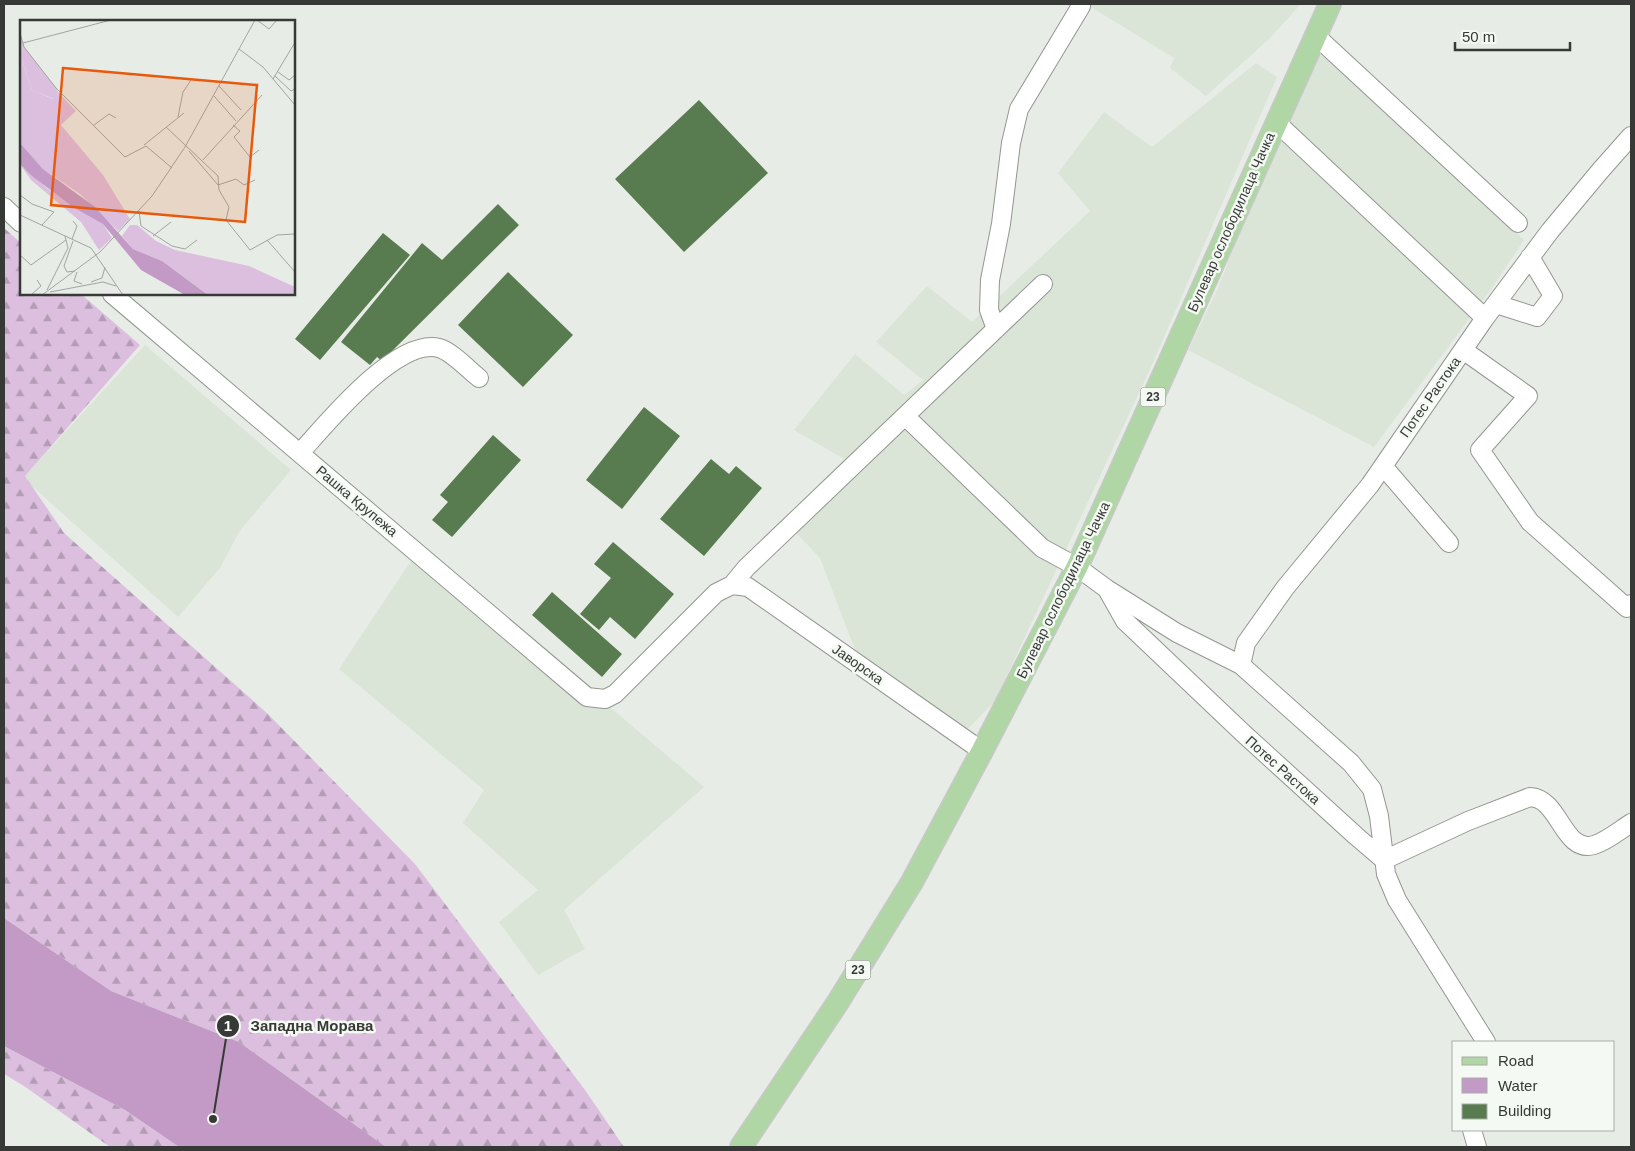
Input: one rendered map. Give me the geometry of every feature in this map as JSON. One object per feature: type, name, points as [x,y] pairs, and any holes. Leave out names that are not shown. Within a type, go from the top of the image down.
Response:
[{"type":"main road","name":"Булевар ослободилаца Чачка","points":[[745,1145],[886,927],[982,751],[1076,567],[1330,4]]},
{"type":"street","points":[[996,330],[988,310],[990,280],[1001,224],[1011,144],[1019,109],[1081,6]]},
{"type":"street","points":[[1315,35],[1518,223]]},
{"type":"street","points":[[1276,122],[1490,311],[1537,317],[1553,296],[1530,257]]},
{"type":"street","name":"Потес Растока","points":[[1241,665],[1246,643],[1285,588],[1370,485],[1490,311],[1530,257],[1587,186],[1631,136]]},
{"type":"street","points":[[4,208],[20,221]]},
{"type":"street","points":[[732,585],[746,568],[1043,284]]},
{"type":"street","name":"Рашка Крупежа","points":[[113,295],[587,697],[606,699],[615,694],[716,593],[732,585]]},
{"type":"street","points":[[300,453],[328,421],[386,366],[419,348],[441,348],[479,378]]},
{"type":"street","points":[[1463,350],[1528,396],[1480,450],[1530,522],[1627,608],[1631,604]]},
{"type":"street","points":[[905,416],[1042,548],[1076,567]]},
{"type":"street","points":[[1383,466],[1448,543]]},
{"type":"street","name":"Потес Растока","points":[[1076,567],[1177,633],[1241,665],[1351,764],[1372,789],[1379,816],[1386,874],[1397,900],[1485,1041]]},
{"type":"street","name":"Јаворска","points":[[732,585],[748,587],[982,751]]},
{"type":"street","name":"Потес Растока","points":[[1107,589],[1125,621],[1244,734],[1384,860]]},
{"type":"street","points":[[1384,860],[1468,821],[1530,797],[1540,799],[1548,805],[1571,837],[1583,845],[1596,844],[1631,824]]},
{"type":"street","points":[[1472,1131],[1477,1147]]},
{"type":"shaded area","points":[[1086,4],[1301,4],[1270,38],[1206,96],[1170,68],[1174,58]]},
{"type":"shaded area","points":[[1313,50],[1350,76],[1524,240],[1492,288],[1374,447],[1188,350],[1219,286],[1254,193],[1285,132]]},
{"type":"shaded area","points":[[1256,63],[1277,77],[1152,365],[995,701],[956,741],[862,668],[820,558],[784,520],[844,459],[794,430],[855,354],[904,395],[923,380],[876,342],[927,286],[972,322],[1090,211],[1058,173],[1104,112],[1152,147]]},
{"type":"shaded area","points":[[145,345],[291,470],[239,532],[220,568],[178,617],[23,478]]},
{"type":"shaded area","points":[[411,561],[573,698],[598,697],[704,787],[564,910],[585,949],[538,975],[499,922],[538,890],[463,823],[484,790],[339,669]]},
{"type":"green space","points":[[4,228],[20,242],[20,295],[82,295],[140,345],[25,476],[64,533],[268,714],[415,864],[585,1090],[624,1147],[386,1147],[239,1042],[111,991],[4,918]]},
{"type":"green space","points":[[4,1046],[125,1110],[179,1147],[110,1147],[4,1074]]},
{"type":"water","points":[[4,918],[111,991],[239,1042],[386,1147],[179,1147],[125,1110],[4,1046]]},
{"type":"building","points":[[699,100],[768,173],[684,252],[615,179]]},
{"type":"building","points":[[498,204],[519,225],[382,361],[377,357],[370,365],[341,342],[422,243],[442,260]]},
{"type":"building","points":[[383,233],[410,255],[320,360],[295,339]]},
{"type":"building","points":[[508,272],[573,335],[523,387],[458,325]]},
{"type":"building","points":[[644,407],[680,436],[622,509],[586,480]]},
{"type":"building","points":[[493,435],[521,460],[452,537],[432,520],[448,502],[440,495]]},
{"type":"building","points":[[711,459],[729,474],[736,466],[762,488],[704,556],[660,519]]},
{"type":"building","points":[[613,542],[674,594],[635,639],[610,617],[599,630],[580,614],[611,578],[594,564]]},
{"type":"building","points":[[552,592],[622,654],[602,677],[532,615]]},
{"type":"place","name":"Западна Морава","points":[[213,1119]]}]
